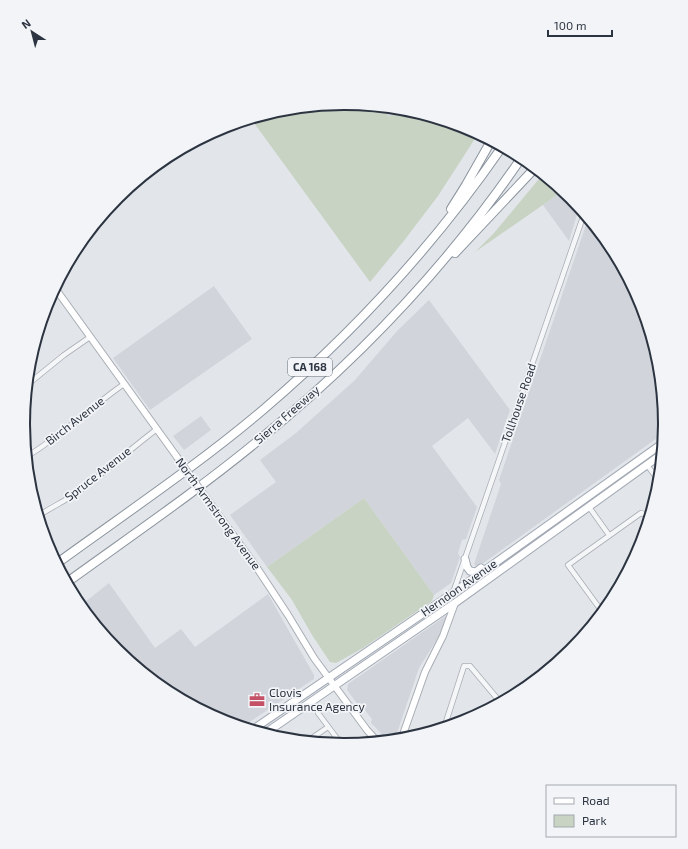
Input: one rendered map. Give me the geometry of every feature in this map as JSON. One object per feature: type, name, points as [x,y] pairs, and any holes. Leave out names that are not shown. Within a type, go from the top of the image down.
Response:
[{"type":"highway","points":[[390,288],[453,205],[488,146]]},
{"type":"highway","name":"Sierra Freeway","points":[[61,560],[198,460],[259,413],[335,344],[390,288],[439,231],[499,152]]},
{"type":"highway","name":"Sierra Freeway","points":[[71,579],[223,468],[278,424],[357,352],[430,275],[486,207],[518,163]]},
{"type":"highway","points":[[430,275],[467,241],[531,172]]},
{"type":"main road","name":"Herndon Avenue","points":[[257,726],[453,593],[657,448]]},
{"type":"main road","points":[[647,465],[648,458],[656,452]]},
{"type":"main road","points":[[589,507],[614,483],[640,464],[641,459]]},
{"type":"main road","name":"Herndon Avenue","points":[[271,730],[455,603],[656,459]]},
{"type":"main road","points":[[465,559],[467,567],[473,572],[476,572],[492,561],[498,560]]},
{"type":"main road","points":[[471,591],[470,585],[495,566],[498,560]]},
{"type":"main road","points":[[386,651],[387,644],[449,600],[453,593]]},
{"type":"street","name":"Tollhouse Road","points":[[453,593],[582,220]]},
{"type":"street","name":"North Armstrong Avenue","points":[[59,293],[257,568],[314,658],[374,737]]},
{"type":"street","points":[[34,380],[64,355],[90,337]]},
{"type":"street","name":"Birch Avenue","points":[[32,453],[64,431],[101,400],[124,384]]},
{"type":"street","name":"Spruce Avenue","points":[[43,513],[74,494],[157,429]]},
{"type":"street","points":[[647,465],[654,474]]},
{"type":"street","points":[[589,507],[609,535]]},
{"type":"street","points":[[599,608],[568,565],[641,513],[644,514]]},
{"type":"street","points":[[404,732],[424,672],[443,636],[455,603]]},
{"type":"street","points":[[446,722],[464,666],[470,666],[497,698]]},
{"type":"street","points":[[318,713],[337,738]]},
{"type":"street","points":[[313,737],[328,727]]},
{"type":"shaded area","points":[[558,195],[577,214],[569,241],[543,205]]},
{"type":"shaded area","points":[[586,225],[605,250],[626,286],[641,324],[652,363],[657,404],[657,438],[476,567],[474,564],[501,484],[499,480]]},
{"type":"shaded area","points":[[214,286],[252,339],[150,410],[113,358]]},
{"type":"shaded area","points":[[429,300],[510,410],[495,454],[468,418],[432,446],[477,507],[466,539],[462,540],[458,553],[460,557],[451,583],[434,595],[364,498],[267,567],[230,515],[276,482],[260,460],[296,433],[355,380],[397,331]]},
{"type":"shaded area","points":[[201,416],[211,430],[184,450],[173,436]]},
{"type":"shaded area","points":[[109,583],[155,648],[181,629],[195,647],[268,594],[314,675],[314,679],[247,723],[243,722],[205,706],[170,686],[153,674],[122,647],[108,632],[85,602]]},
{"type":"shaded area","points":[[447,615],[441,633],[419,668],[397,734],[383,736],[371,723],[372,719],[365,710],[361,709],[347,690],[348,684]]},
{"type":"green space","points":[[344,110],[365,111],[386,113],[389,117],[392,114],[425,121],[475,139],[438,196],[370,282],[254,124],[303,113]]},
{"type":"green space","points":[[539,178],[558,194],[475,252],[494,233]]},
{"type":"green space","points":[[364,498],[434,595],[432,601],[363,648],[336,663],[330,662],[312,635],[292,600],[267,567]]},
{"type":"place","name":"Clovis Insurance Agency","points":[[257,700]]}]
